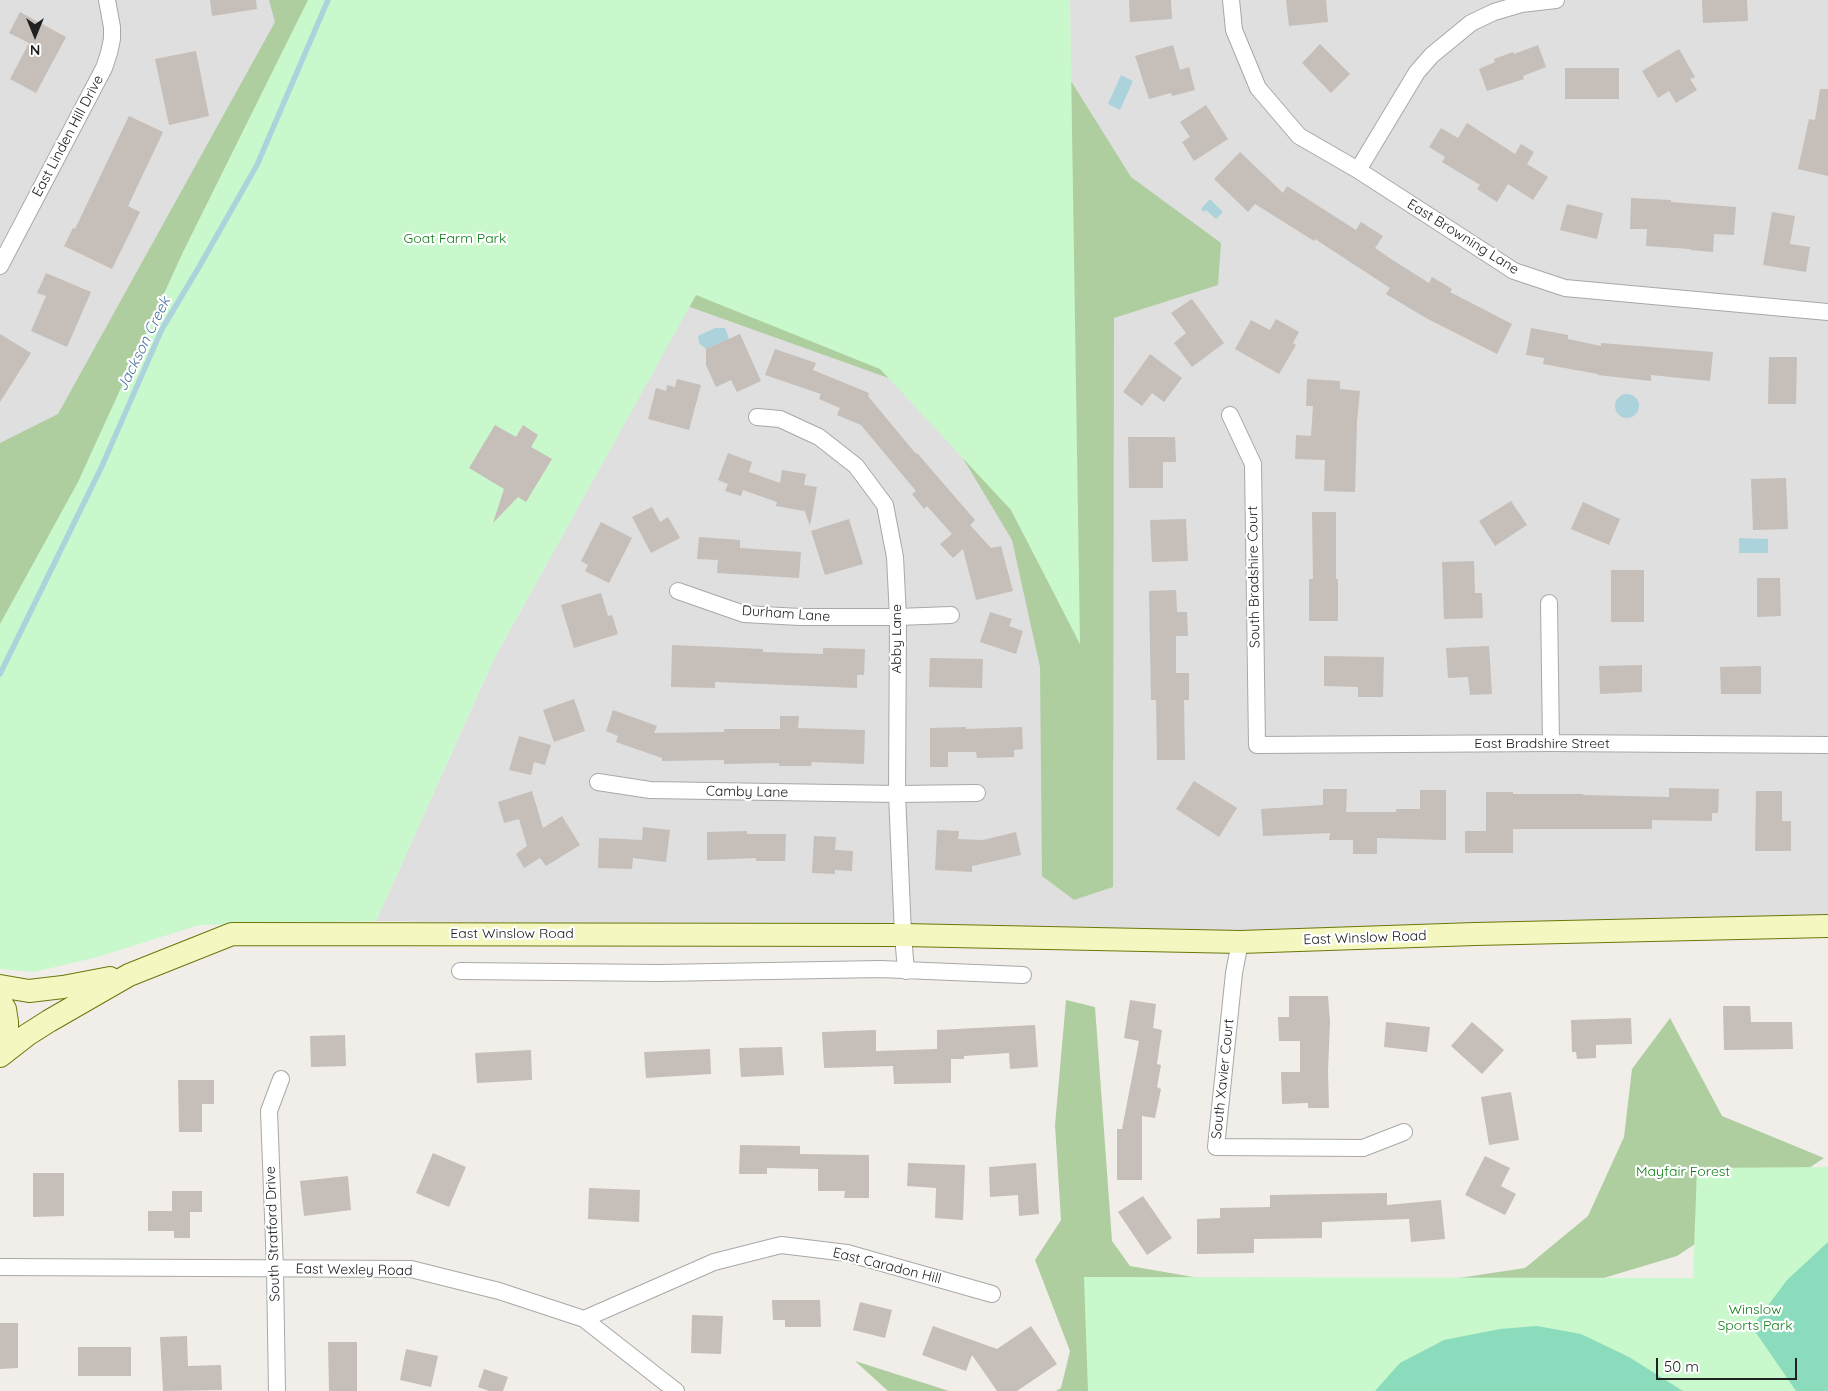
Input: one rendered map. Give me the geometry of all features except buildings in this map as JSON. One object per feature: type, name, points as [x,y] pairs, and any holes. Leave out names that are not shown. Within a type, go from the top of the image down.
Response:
[{"type":"main road","name":"East Winslow Road","points":[[0,1056],[41,1025],[129,975],[232,934],[903,935],[1240,942],[1475,934],[1828,926]]},
{"type":"main road","name":"East Winslow Road","points":[[0,986],[29,991],[129,975]]},
{"type":"main road","points":[[0,1000],[7,1022],[7,1035],[0,1052]]},
{"type":"street","name":"East Linden Hill Drive","points":[[0,266],[104,68],[112,39],[112,27],[107,0]]},
{"type":"street","name":"East Browning Lane","points":[[1232,0],[1234,30],[1258,88],[1299,136],[1358,170],[1514,271],[1565,288],[1828,312]]},
{"type":"street","points":[[1358,170],[1416,72],[1438,49],[1471,24],[1494,12],[1521,4],[1556,0]]},
{"type":"street","name":"South Bradshire Court","points":[[1230,415],[1253,464],[1257,745]]},
{"type":"street","name":"Abby Lane","points":[[757,417],[780,419],[819,437],[856,466],[885,505],[895,557],[898,617],[896,794],[903,935]]},
{"type":"street","name":"Durham Lane","points":[[678,591],[744,614],[800,617],[898,617],[951,614]]},
{"type":"street","points":[[1549,603],[1551,743]]},
{"type":"street","name":"East Bradshire Street","points":[[1257,745],[1551,743],[1828,746]]},
{"type":"street","name":"Camby Lane","points":[[598,782],[650,790],[896,794],[976,793]]},
{"type":"street","points":[[903,935],[906,971]]},
{"type":"street","name":"South Xavier Court","points":[[1240,942],[1234,974],[1216,1146],[1363,1148],[1404,1132]]},
{"type":"street","points":[[460,971],[660,974],[880,969],[1023,975]]},
{"type":"street","name":"South Stratford Drive","points":[[277,1391],[269,1111],[281,1079]]},
{"type":"street","name":"East Caradon Hill","points":[[584,1319],[714,1262],[781,1245],[847,1253],[992,1294]]},
{"type":"street","name":"East Wexley Road","points":[[0,1267],[411,1269],[499,1291],[584,1319],[676,1391]]},
{"type":"shaded area","points":[[0,0],[308,0],[0,624]]},
{"type":"shaded area","points":[[1070,0],[1828,0],[1828,926],[1475,934],[376,921],[494,659],[696,294],[922,390],[1080,642]]},
{"type":"green space","points":[[269,0],[504,0],[0,807],[0,443],[58,414],[275,22]]},
{"type":"green space","name":"Goat Farm Park","points":[[308,0],[1070,0],[1080,644],[1011,510],[880,369],[696,295],[494,659],[376,921],[199,925],[98,957],[34,972],[0,969],[0,624],[78,482],[183,252]]},
{"type":"green space","points":[[1056,57],[1131,177],[1221,243],[1218,285],[1114,318],[1113,887],[1074,900],[1042,876],[1040,667],[1012,540],[922,390],[676,302]]},
{"type":"green space","name":"Mayfair Forest","points":[[1066,1000],[1095,1007],[1112,1241],[1130,1266],[1320,1299],[1525,1268],[1588,1216],[1624,1137],[1632,1069],[1670,1018],[1722,1116],[1824,1158],[1677,1256],[1517,1304],[1346,1391],[1056,1391],[1061,1388],[1070,1351],[1035,1260],[1061,1220],[1055,1125]]},
{"type":"green space","name":"Winslow Sports Park","points":[[1828,1167],[1828,1391],[1088,1391],[1084,1277],[1693,1278],[1697,1168]]},
{"type":"green space","points":[[1828,1242],[1828,1391],[1796,1391],[1752,1327],[1787,1280]]},
{"type":"green space","points":[[1537,1326],[1581,1334],[1629,1357],[1683,1391],[1375,1391],[1400,1363],[1444,1340],[1500,1329]]},
{"type":"green space","points":[[855,1361],[949,1391],[888,1391]]},
{"type":"water","points":[[1121,75],[1133,81],[1120,110],[1108,104]]},
{"type":"water","points":[[1210,199],[1223,212],[1216,219],[1206,210],[1204,212],[1201,209]]},
{"type":"water","points":[[715,328],[725,328],[729,339],[706,349],[699,343],[698,336]]},
{"type":"water","points":[[1627,394],[1635,398],[1639,406],[1635,414],[1627,418],[1619,414],[1615,406],[1619,398]]},
{"type":"water","points":[[1739,538],[1768,539],[1768,553],[1739,553]]},
{"type":"waterway","name":"Jackson Creek","points":[[0,674],[102,466],[162,329],[257,165],[328,0]]}]
